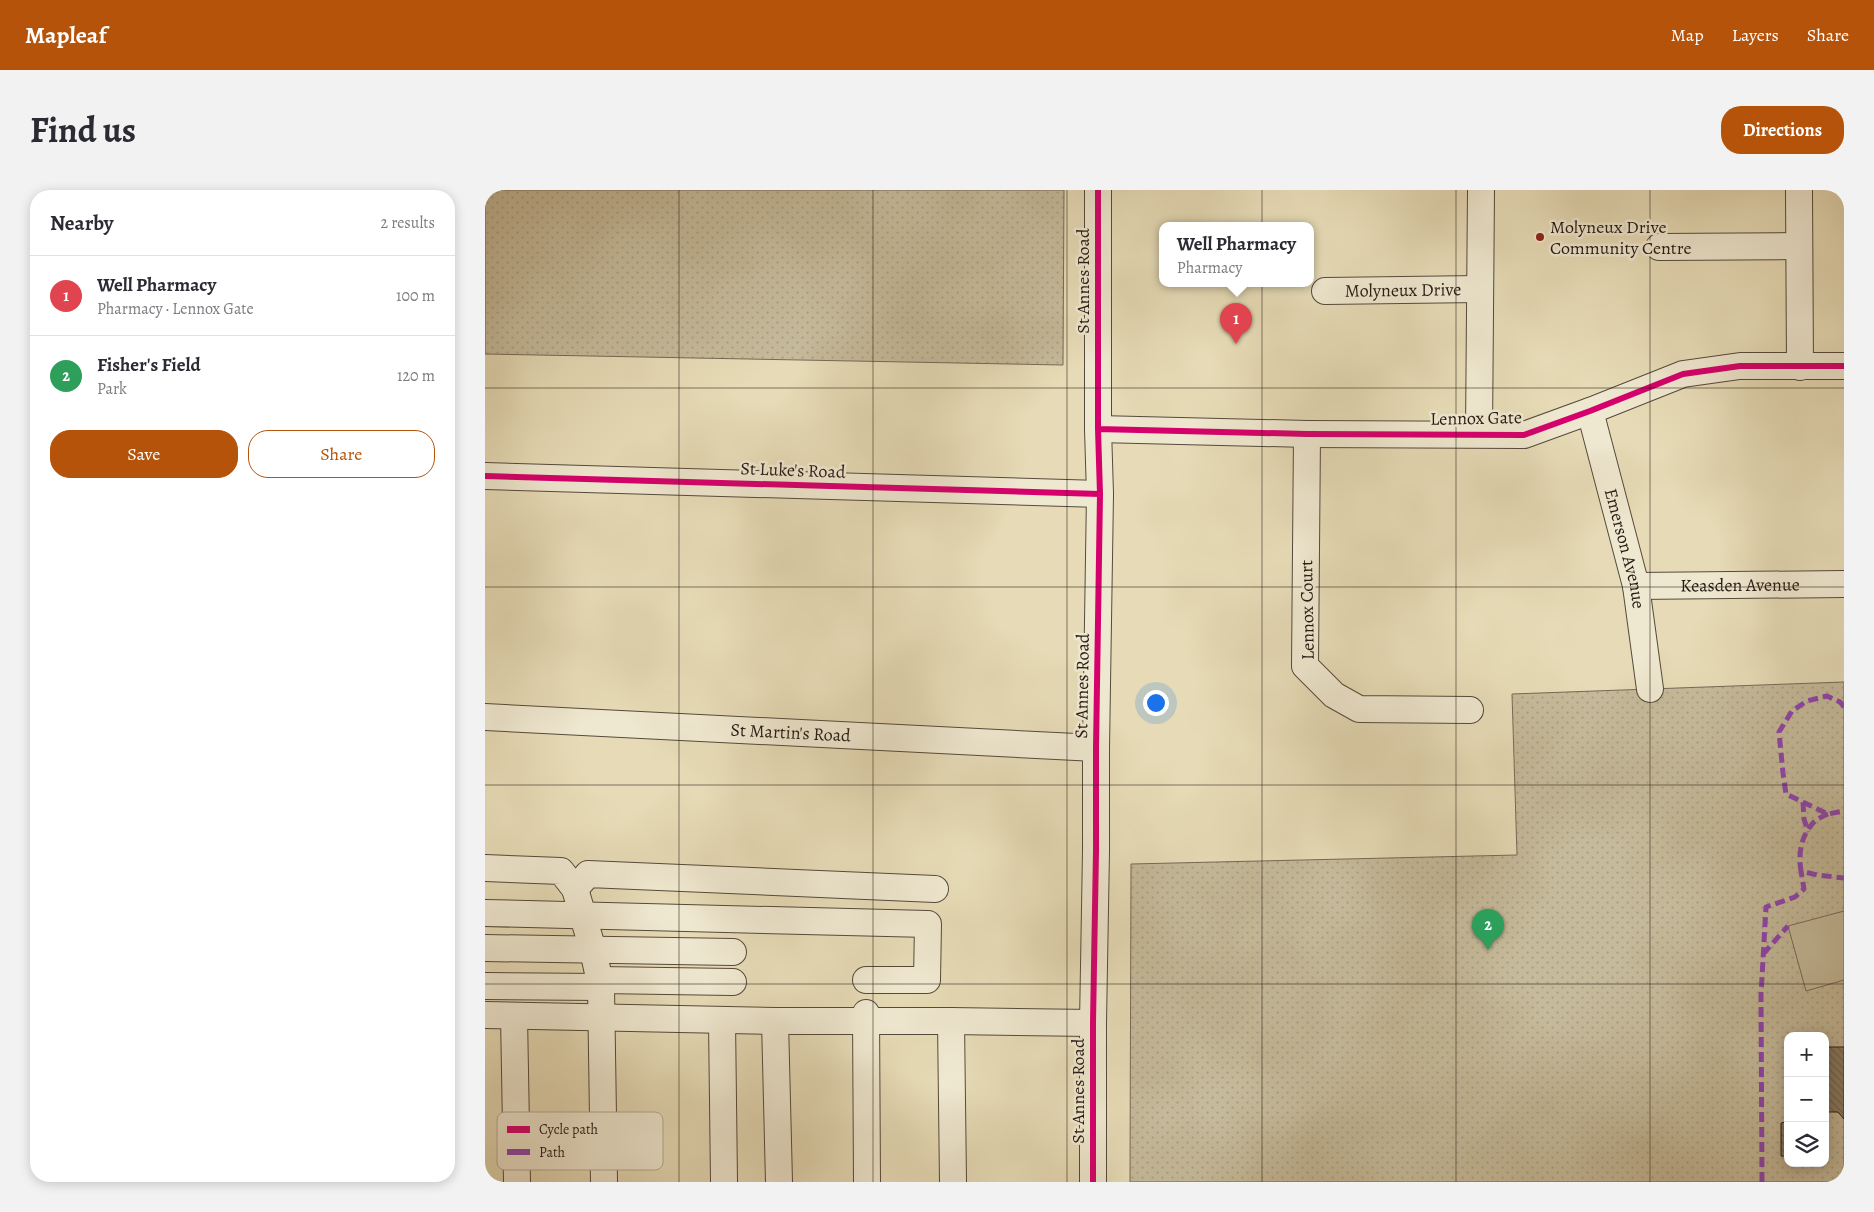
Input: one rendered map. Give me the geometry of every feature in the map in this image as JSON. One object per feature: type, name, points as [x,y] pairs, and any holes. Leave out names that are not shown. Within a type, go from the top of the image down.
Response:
[{"type":"street","name":"St Annes Road","points":[[1093,1182],[1099,494],[1097,429],[1099,190]]},
{"type":"street","name":"Molyneux Drive","points":[[1479,434],[1481,190]]},
{"type":"street","points":[[1799,190],[1799,366]]},
{"type":"street","points":[[1659,247],[1799,246]]},
{"type":"street","name":"Molyneux Drive","points":[[1325,291],[1480,289]]},
{"type":"street","name":"Lennox Gate","points":[[1097,429],[1307,434],[1524,435],[1683,374],[1740,366],[1844,366]]},
{"type":"street","name":"Emerson Avenue","points":[[1590,411],[1636,586],[1650,689]]},
{"type":"street","name":"Lennox Court","points":[[1307,434],[1305,666],[1334,695],[1359,709],[1470,710]]},
{"type":"street","name":"St Luke's Road","points":[[485,476],[1099,494]]},
{"type":"street","name":"Keasden Avenue","points":[[1636,586],[1844,584]]},
{"type":"street","name":"St Martin's Road","points":[[485,718],[1096,748]]},
{"type":"street","points":[[485,868],[574,878],[755,882],[935,889]]},
{"type":"street","points":[[574,878],[600,983],[603,1112]]},
{"type":"street","points":[[754,919],[755,882]]},
{"type":"street","points":[[883,923],[884,887]]},
{"type":"street","points":[[485,913],[928,924],[927,980],[866,980]]},
{"type":"street","points":[[485,948],[733,952]]},
{"type":"street","points":[[485,986],[733,982]]},
{"type":"street","points":[[485,1015],[775,1021],[866,1017],[951,1021],[1093,1023]]},
{"type":"street","points":[[514,1016],[516,1112]]},
{"type":"street","points":[[866,1017],[867,1182]]},
{"type":"street","points":[[722,1020],[724,1182]]},
{"type":"street","points":[[775,1021],[779,1182]]},
{"type":"street","points":[[951,1021],[953,1182]]},
{"type":"shaded area","points":[[485,190],[1064,190],[1063,365],[485,354]]},
{"type":"shaded area","points":[[1844,682],[1844,1182],[1130,1182],[1131,864],[1517,855],[1512,694]]},
{"type":"shaded area","points":[[1844,911],[1844,980],[1806,991],[1788,926]]},
{"type":"building","points":[[1829,1047],[1844,1047],[1844,1119],[1838,1112],[1829,1112]]},
{"type":"building","points":[[1784,1122],[1784,1156],[1781,1156],[1781,1123]]},
{"type":"marked path","points":[[1844,707],[1840,702],[1827,696],[1807,701],[1792,711],[1779,732],[1786,794],[1828,814],[1844,811]]},
{"type":"marked path","points":[[1803,802],[1804,819],[1808,832]]},
{"type":"marked path","points":[[1828,814],[1815,821],[1803,839],[1800,851],[1801,871],[1844,878]]},
{"type":"marked path","points":[[1762,1182],[1761,995],[1766,907],[1795,897],[1804,889],[1801,871]]},
{"type":"marked path","points":[[1763,954],[1788,926]]},
{"type":"cycle path","points":[[1093,1182],[1093,1023],[1100,494],[1098,429],[1098,190]]},
{"type":"cycle path","points":[[1098,429],[1307,434],[1524,435],[1683,374],[1740,366],[1844,366]]},
{"type":"cycle path","points":[[485,476],[1100,494]]},
{"type":"place","name":"Molyneux Drive Community Centre","points":[[1540,237]]},
{"type":"place","name":"Well Pharmacy","points":[[1236,344]]},
{"type":"place","name":"Fisher's Field","points":[[1488,950]]}]
